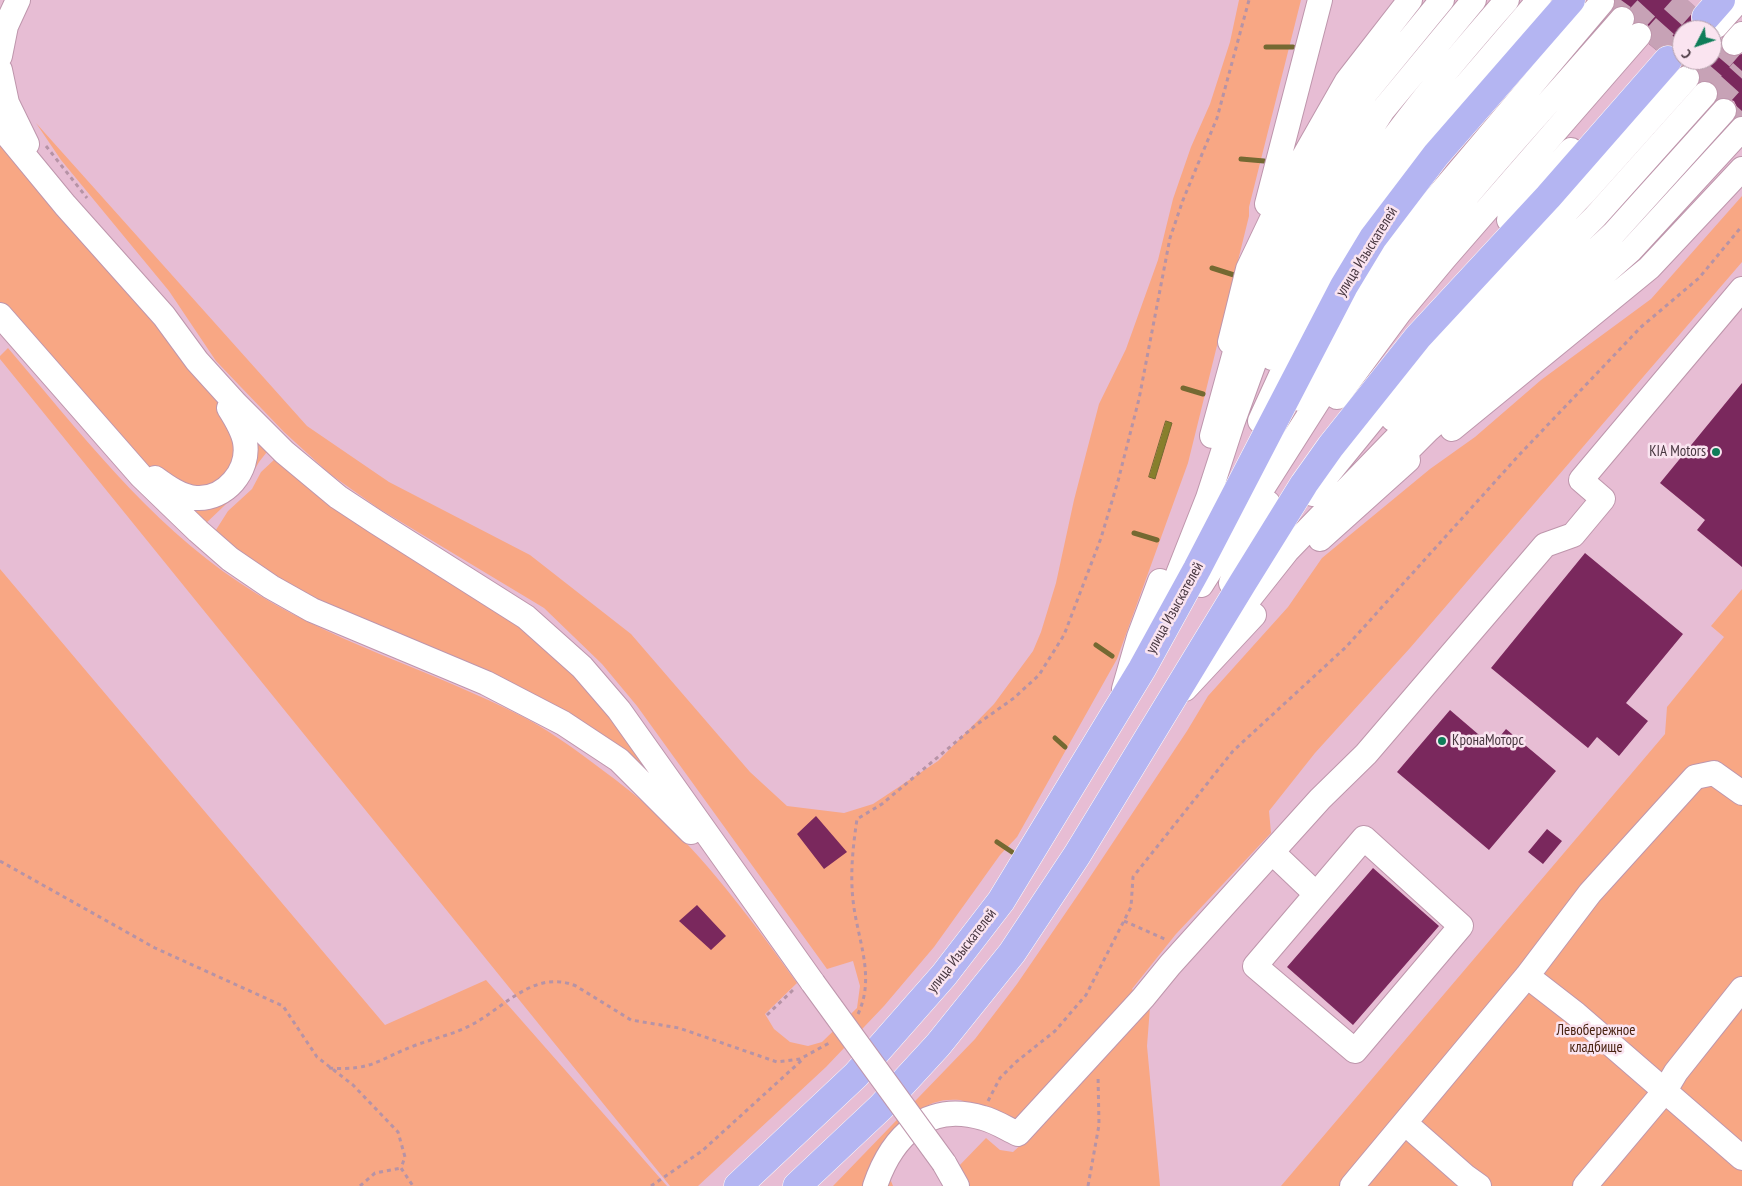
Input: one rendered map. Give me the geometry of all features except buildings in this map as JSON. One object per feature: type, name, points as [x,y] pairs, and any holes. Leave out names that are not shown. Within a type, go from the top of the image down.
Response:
[{"type":"highway","name":"улица Изыскателей","points":[[738,1186],[856,1075],[912,1014],[973,939],[1011,885],[1196,582],[1249,417],[1344,286],[1390,214],[1436,155],[1571,0]]},
{"type":"highway","points":[[797,1186],[887,1101],[944,1038],[1012,953],[1077,856],[1165,708],[1268,547],[1326,443],[1668,61]]},
{"type":"street","points":[[0,56],[6,26],[18,0]]},
{"type":"street","points":[[1221,398],[1232,330],[1280,157],[1320,0]]},
{"type":"street","points":[[1248,269],[1290,181],[1348,81],[1410,0]]},
{"type":"street","points":[[1221,398],[1259,269],[1297,187],[1356,87],[1426,0]]},
{"type":"street","points":[[1249,417],[1267,276],[1305,194],[1365,94],[1442,0]]},
{"type":"street","points":[[1249,417],[1273,280],[1312,201],[1374,102],[1456,0]]},
{"type":"street","points":[[1249,417],[1281,288],[1320,208],[1383,110],[1474,0]]},
{"type":"street","points":[[1196,582],[1289,294],[1328,215],[1392,118],[1490,0]]},
{"type":"street","points":[[1249,417],[1296,301],[1336,221],[1401,126],[1507,0]]},
{"type":"street","points":[[1118,707],[1161,617],[1208,498],[1344,229],[1409,133],[1522,0]]},
{"type":"street","points":[[1249,417],[1310,312],[1350,235],[1418,140],[1539,0]]},
{"type":"street","points":[[1249,417],[1318,318],[1358,241],[1429,148],[1555,0]]},
{"type":"street","points":[[1719,20],[1739,0]]},
{"type":"street","points":[[1719,20],[1742,17]]},
{"type":"street","points":[[1196,582],[1311,377],[1349,298],[1431,248],[1668,61]]},
{"type":"street","points":[[1196,582],[1326,443],[1399,313],[1431,248],[1668,61]]},
{"type":"street","points":[[1326,443],[1356,328],[1386,280],[1431,248],[1668,61]]},
{"type":"street","points":[[1165,708],[1220,608],[1267,504],[1326,443],[1409,414],[1604,226],[1668,61]]},
{"type":"street","points":[[1165,708],[1211,663],[1315,533],[1631,250],[1668,61]]},
{"type":"street","points":[[0,70],[3,90],[22,134],[65,205]]},
{"type":"street","points":[[0,126],[65,205],[164,316],[198,361],[238,423],[245,442],[242,469],[225,489],[202,498],[186,496],[142,470],[105,438]]},
{"type":"street","points":[[1376,489],[1434,435],[1639,258],[1742,148]]},
{"type":"street","points":[[1315,533],[1376,489],[1649,268],[1742,169]]},
{"type":"street","points":[[875,1186],[882,1167],[892,1149],[914,1127],[934,1115],[951,1113],[982,1118],[1018,1134],[1320,799],[1366,754],[1545,545],[1573,535],[1603,499],[1580,480],[1742,289]]},
{"type":"street","points":[[0,315],[105,438],[155,490],[203,536],[230,558],[271,587],[347,626],[486,683],[563,723],[618,760],[671,810],[723,867],[806,983],[944,1163],[957,1186]]},
{"type":"street","points":[[198,361],[242,411],[308,472],[376,522],[526,617],[582,667],[619,710],[806,983]]},
{"type":"street","points":[[1221,398],[1249,417]]},
{"type":"street","points":[[1352,1186],[1406,1124],[1527,976],[1590,894],[1694,777],[1714,773],[1742,793]]},
{"type":"street","points":[[1364,838],[1461,926],[1355,1051],[1256,966],[1316,894],[1364,838]]},
{"type":"street","points":[[1273,853],[1316,894]]},
{"type":"street","points":[[1527,976],[1576,1014],[1742,1158]]},
{"type":"street","points":[[1585,1186],[1664,1092],[1676,1072],[1742,989]]},
{"type":"street","points":[[1406,1124],[1479,1186]]},
{"type":"path","points":[[853,1020],[864,1000],[866,983],[866,961],[853,901],[851,864],[857,819],[882,804],[976,725],[1014,698],[1039,675],[1064,635],[1101,538],[1118,482],[1139,399],[1170,238],[1183,200],[1218,118],[1249,0]]},
{"type":"path","points":[[45,144],[93,205]]},
{"type":"path","points":[[982,1118],[991,1093],[1000,1078],[1016,1062],[1055,1031],[1086,995],[1131,908],[1133,877],[1233,751],[1346,647],[1520,454],[1641,327],[1699,278],[1742,226]]},
{"type":"path","points":[[0,861],[156,948],[283,1006],[317,1057],[374,1104],[398,1132],[404,1157],[401,1168],[413,1186]]},
{"type":"path","points":[[1124,921],[1185,948]]},
{"type":"path","points":[[329,1068],[366,1068],[384,1061],[402,1050],[464,1029],[513,996],[534,985],[550,981],[567,982],[576,986],[631,1020],[679,1028],[777,1062],[789,1062],[806,1056]]},
{"type":"path","points":[[767,1015],[806,983]]},
{"type":"path","points":[[651,1186],[702,1151],[806,1056],[836,1038]]},
{"type":"path","points":[[1088,1186],[1099,1125],[1098,1076],[1093,1053]]},
{"type":"path","points":[[360,1186],[375,1173],[401,1168]]},
{"type":"green space","points":[[1239,0],[1301,0],[1188,463],[1117,659],[1017,837],[1000,855],[934,947],[884,1006],[826,1067],[698,1186],[670,1186],[0,359],[0,356],[8,348],[88,443],[145,504],[207,559],[240,583],[308,622],[525,718],[571,747],[644,802],[681,837],[716,877],[750,919],[797,983],[765,1014],[774,1029],[790,1042],[808,1046],[822,1042],[857,1008],[860,986],[853,961],[827,969],[637,706],[602,664],[544,608],[378,508],[330,474],[284,432],[216,361],[169,291],[61,160],[36,123],[307,426],[389,482],[530,555],[631,634],[750,772],[787,806],[844,813],[873,804],[938,761],[994,704],[1033,651],[1056,583],[1074,500],[1099,404],[1126,349],[1158,260],[1173,199],[1191,147],[1210,104],[1230,42]]},
{"type":"green space","points":[[0,140],[119,283],[180,351],[222,408],[237,438],[236,470],[199,493],[149,468],[43,354],[0,302]]},
{"type":"green space","points":[[1742,196],[1742,262],[1410,648],[1315,753],[1269,811],[1271,833],[1176,934],[1132,989],[1150,1007],[1147,1046],[1160,1186],[970,1186],[957,1168],[986,1138],[1000,1150],[1013,1152],[1024,1142],[1019,1121],[960,1100],[943,1100],[926,1107],[908,1120],[876,1156],[872,1163],[889,1176],[893,1186],[833,1186],[975,1039],[1017,984],[1084,886],[1187,731],[1208,696],[1288,607],[1322,558],[1430,469],[1475,437],[1541,380],[1651,299]]},
{"type":"green space","points":[[253,437],[270,448],[259,462],[246,485],[202,527],[165,491],[206,504]]},
{"type":"green space","points":[[276,458],[308,487],[351,520],[484,597],[578,672],[663,790],[387,636],[281,582],[214,533],[228,511],[252,489],[261,472]]},
{"type":"green space","points":[[0,569],[385,1025],[486,980],[667,1186],[0,1186]]},
{"type":"green space","name":"Левобережное кладбище","points":[[1742,589],[1742,1186],[1281,1186],[1665,734],[1667,707],[1724,637],[1711,626]]},
{"type":"shaded area","points":[[1166,421],[1172,423],[1155,479],[1149,477]]},
{"type":"waterway","points":[[1266,47],[1293,47]]},
{"type":"waterway","points":[[1241,159],[1264,161]]},
{"type":"waterway","points":[[1212,268],[1234,275]]},
{"type":"waterway","points":[[1183,388],[1203,394]]},
{"type":"waterway","points":[[1134,533],[1157,540]]},
{"type":"waterway","points":[[1096,645],[1112,656]]},
{"type":"waterway","points":[[1055,738],[1065,747]]},
{"type":"waterway","points":[[997,842],[1012,852]]},
{"type":"tunnel","points":[[1613,11],[1621,0]]},
{"type":"tunnel","points":[[1630,26],[1654,0]]},
{"type":"tunnel","points":[[1649,44],[1688,0]]},
{"type":"tunnel","points":[[1697,86],[1734,43]]},
{"type":"tunnel","points":[[1668,60],[1672,55]]},
{"type":"tunnel","points":[[1714,102],[1742,71]]},
{"type":"tunnel","points":[[1734,120],[1742,111]]},
{"type":"place","name":"KIA Motors","points":[[1716,452]]},
{"type":"place","name":"КронаМоторс","points":[[1442,741]]}]
